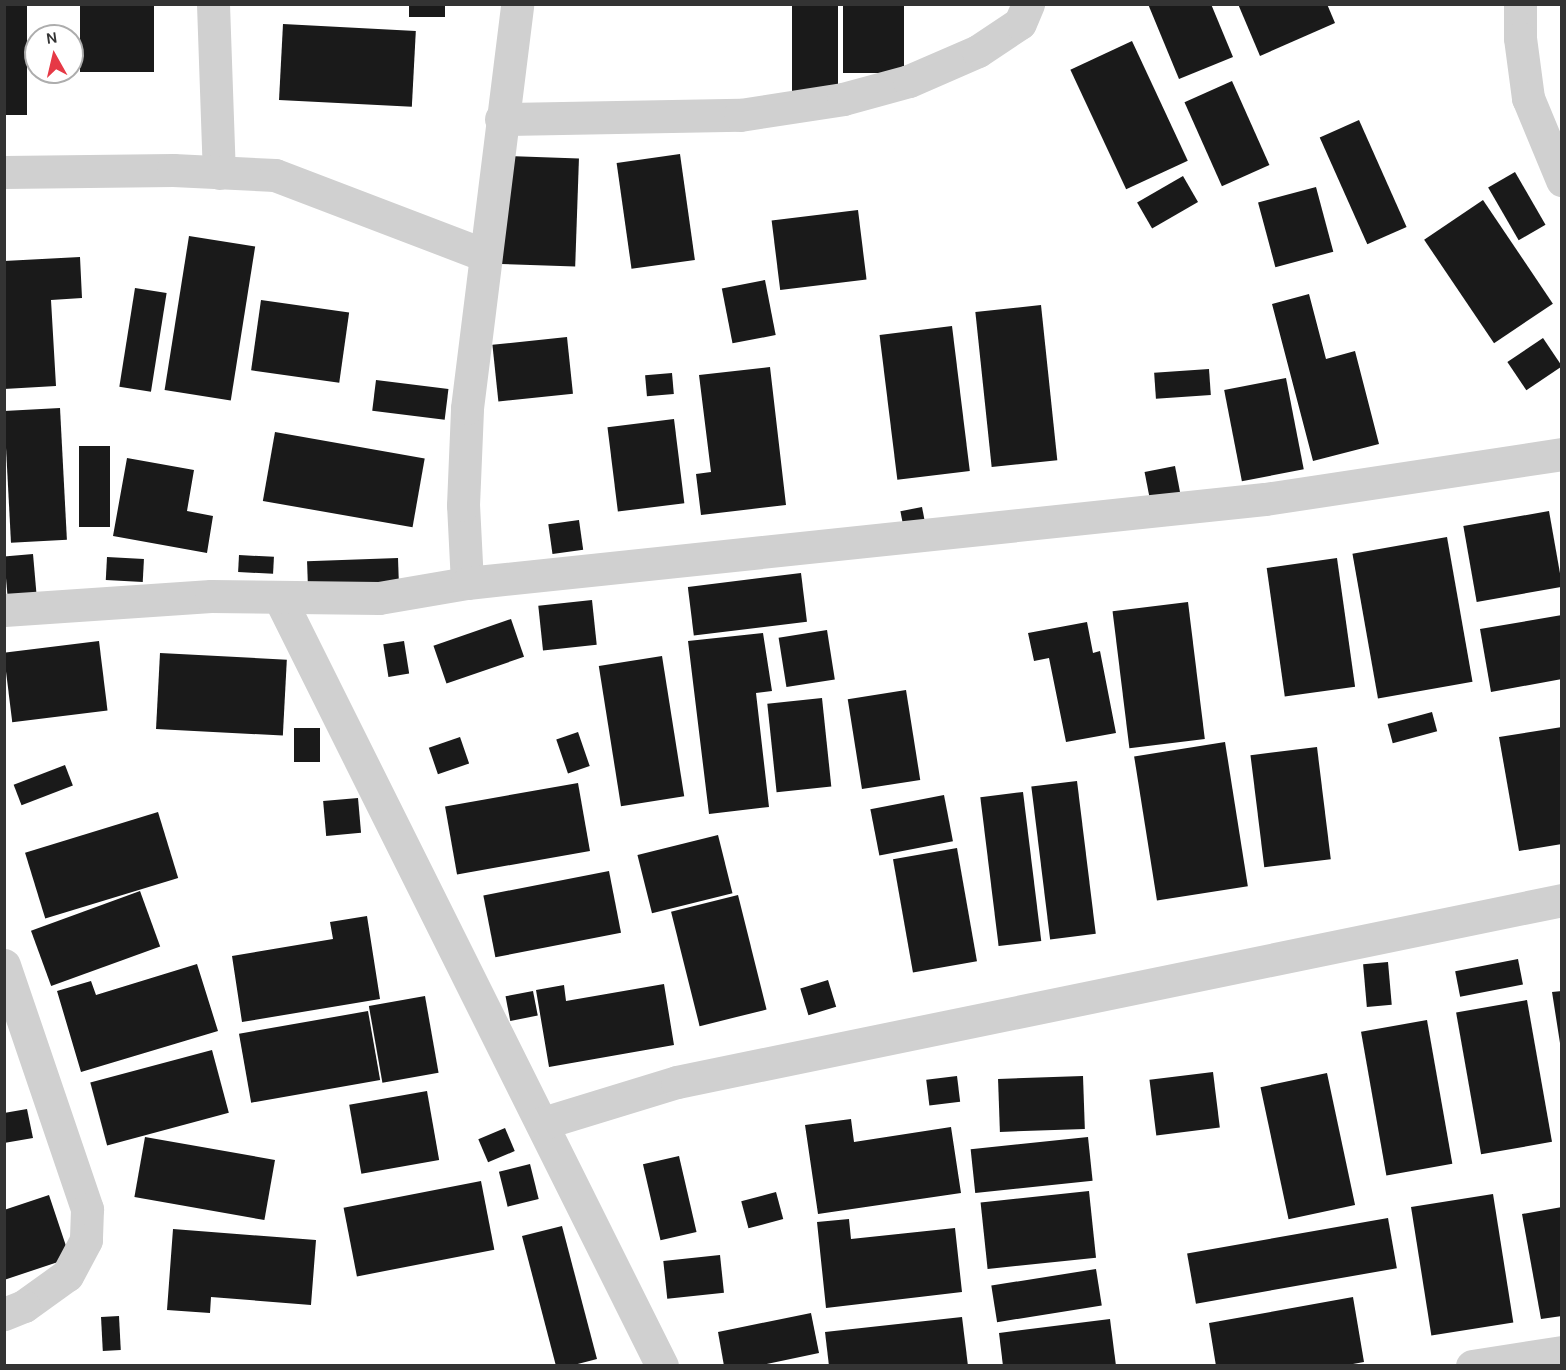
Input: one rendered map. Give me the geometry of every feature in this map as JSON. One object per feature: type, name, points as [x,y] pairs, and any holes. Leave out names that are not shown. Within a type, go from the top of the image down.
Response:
[{"type":"street","points":[[213,4],[219,172]]},
{"type":"street","points":[[467,583],[463,505],[467,408],[517,4]]},
{"type":"street","points":[[501,119],[740,115],[843,99],[909,81],[978,51],[1020,23],[1028,4]]},
{"type":"street","points":[[1520,4],[1520,38],[1528,98],[1562,180]]},
{"type":"street","points":[[4,172],[219,172],[275,175],[485,255]]},
{"type":"street","points":[[4,610],[211,596],[379,598],[467,583],[1265,499],[1562,454]]},
{"type":"street","points":[[279,597],[662,1365]]},
{"type":"street","points":[[543,1123],[677,1082],[1562,900]]},
{"type":"street","points":[[4,965],[87,1209],[86,1240],[67,1275],[24,1306],[4,1314]]},
{"type":"street","points":[[1472,1365],[1562,1352]]},
{"type":"building","points":[[4,4],[27,4],[27,24],[24,24],[24,84],[27,84],[27,115],[4,115]]},
{"type":"building","points":[[80,4],[154,4],[154,72],[84,72],[84,24],[80,24]]},
{"type":"building","points":[[409,4],[445,4],[445,17],[409,17]]},
{"type":"building","points":[[792,4],[838,4],[838,93],[792,93]]},
{"type":"building","points":[[843,4],[904,4],[904,73],[843,73]]},
{"type":"building","points":[[1148,4],[1211,4],[1233,57],[1179,79]]},
{"type":"building","points":[[1238,4],[1327,4],[1335,23],[1260,56]]},
{"type":"building","points":[[283,24],[416,31],[412,107],[279,100]]},
{"type":"building","points":[[1132,41],[1188,161],[1126,189],[1070,70]]},
{"type":"building","points":[[1232,81],[1269,165],[1222,186],[1184,102]]},
{"type":"building","points":[[1359,120],[1407,227],[1367,244],[1320,137]]},
{"type":"building","points":[[680,154],[695,260],[632,269],[617,163]]},
{"type":"building","points":[[505,156],[579,159],[575,267],[501,264]]},
{"type":"building","points":[[1515,172],[1546,225],[1519,240],[1488,188]]},
{"type":"building","points":[[1183,176],[1198,202],[1152,228],[1137,202]]},
{"type":"building","points":[[1316,187],[1333,252],[1275,267],[1258,203]]},
{"type":"building","points":[[1483,200],[1553,304],[1494,343],[1424,240]]},
{"type":"building","points":[[858,210],[867,279],[780,290],[772,221]]},
{"type":"building","points":[[189,236],[255,246],[231,401],[165,390]]},
{"type":"building","points":[[80,257],[82,298],[51,300],[56,386],[4,389],[4,261]]},
{"type":"building","points":[[765,280],[776,335],[732,343],[722,288]]},
{"type":"building","points":[[135,288],[167,293],[151,392],[119,387]]},
{"type":"building","points":[[1309,294],[1326,359],[1355,351],[1379,444],[1313,461],[1272,304]]},
{"type":"building","points":[[261,300],[349,312],[339,383],[251,370]]},
{"type":"building","points":[[1041,305],[1057,460],[992,467],[975,312]]},
{"type":"building","points":[[952,326],[970,471],[897,480],[880,335]]},
{"type":"building","points":[[567,337],[573,394],[498,402],[492,345]]},
{"type":"building","points":[[1543,338],[1562,366],[1526,390],[1507,362]]},
{"type":"building","points":[[770,367],[786,505],[701,515],[696,474],[711,472],[699,375]]},
{"type":"building","points":[[1209,369],[1211,395],[1156,399],[1154,373]]},
{"type":"building","points":[[672,373],[674,394],[647,396],[645,375]]},
{"type":"building","points":[[1286,378],[1304,469],[1242,481],[1224,390]]},
{"type":"building","points":[[376,380],[448,389],[445,420],[372,411]]},
{"type":"building","points":[[60,408],[67,540],[11,543],[4,411]]},
{"type":"building","points":[[674,419],[684,503],[618,512],[607,427]]},
{"type":"building","points":[[275,432],[425,458],[413,527],[263,501]]},
{"type":"building","points":[[79,446],[110,446],[110,527],[79,527]]},
{"type":"building","points":[[127,458],[194,470],[187,511],[213,516],[207,553],[113,536]]},
{"type":"building","points":[[1175,466],[1181,497],[1151,503],[1145,472]]},
{"type":"building","points":[[922,507],[927,533],[905,537],[900,511]]},
{"type":"building","points":[[1549,511],[1562,587],[1477,602],[1463,526]]},
{"type":"building","points":[[579,520],[583,550],[552,554],[548,524]]},
{"type":"building","points":[[1447,537],[1473,682],[1378,698],[1352,554]]},
{"type":"building","points":[[33,554],[37,596],[8,598],[4,557]]},
{"type":"building","points":[[239,555],[274,557],[273,574],[238,572]]},
{"type":"building","points":[[107,557],[144,559],[143,582],[106,580]]},
{"type":"building","points":[[398,558],[399,589],[308,592],[307,561]]},
{"type":"building","points":[[1337,558],[1355,687],[1285,697],[1267,568]]},
{"type":"building","points":[[801,573],[807,622],[694,636],[688,587]]},
{"type":"building","points":[[592,600],[597,645],[543,650],[538,606]]},
{"type":"building","points":[[1188,602],[1205,739],[1129,748],[1113,611]]},
{"type":"building","points":[[1562,615],[1562,679],[1491,692],[1480,629]]},
{"type":"building","points":[[511,619],[524,657],[446,684],[433,646]]},
{"type":"building","points":[[1087,622],[1093,653],[1100,651],[1116,733],[1066,742],[1049,658],[1034,661],[1028,633]]},
{"type":"building","points":[[827,630],[835,679],[786,687],[779,638]]},
{"type":"building","points":[[763,633],[772,691],[756,693],[769,807],[709,814],[688,641]]},
{"type":"building","points":[[99,641],[108,710],[12,722],[4,653]]},
{"type":"building","points":[[404,641],[409,674],[388,677],[383,644]]},
{"type":"building","points":[[160,653],[287,660],[283,736],[156,729]]},
{"type":"building","points":[[662,656],[684,796],[621,806],[599,666]]},
{"type":"building","points":[[906,690],[920,780],[862,789],[848,699]]},
{"type":"building","points":[[822,698],[831,787],[777,792],[767,704]]},
{"type":"building","points":[[1432,712],[1437,731],[1393,743],[1388,724]]},
{"type":"building","points":[[1562,727],[1562,844],[1519,851],[1499,737]]},
{"type":"building","points":[[294,728],[320,728],[320,762],[294,762]]},
{"type":"building","points":[[578,732],[590,766],[568,774],[556,739]]},
{"type":"building","points":[[460,737],[469,763],[438,774],[429,748]]},
{"type":"building","points":[[1225,742],[1248,886],[1157,901],[1134,756]]},
{"type":"building","points":[[1317,747],[1331,859],[1264,867],[1250,755]]},
{"type":"building","points":[[65,765],[73,786],[22,805],[14,785]]},
{"type":"building","points":[[1077,781],[1096,934],[1050,939],[1031,787]]},
{"type":"building","points":[[578,783],[590,851],[457,874],[445,806]]},
{"type":"building","points":[[1023,792],[1041,941],[999,946],[980,797]]},
{"type":"building","points":[[944,795],[953,841],[879,855],[870,809]]},
{"type":"building","points":[[358,798],[361,833],[326,836],[323,801]]},
{"type":"building","points":[[158,812],[178,878],[45,919],[25,853]]},
{"type":"building","points":[[718,835],[733,893],[652,913],[637,855]]},
{"type":"building","points":[[957,848],[977,961],[913,973],[893,859]]},
{"type":"building","points":[[609,871],[621,933],[495,957],[483,895]]},
{"type":"building","points":[[140,891],[160,946],[51,986],[31,931]]},
{"type":"building","points":[[738,895],[767,1009],[700,1026],[671,912]]},
{"type":"building","points":[[367,916],[380,999],[242,1022],[232,956],[333,939],[330,922]]},
{"type":"building","points":[[1518,959],[1523,985],[1460,997],[1455,971]]},
{"type":"building","points":[[1388,962],[1392,1005],[1367,1007],[1363,964]]},
{"type":"building","points":[[197,964],[218,1031],[81,1072],[57,991],[91,981],[96,995]]},
{"type":"building","points":[[828,980],[836,1007],[808,1015],[800,988]]},
{"type":"building","points":[[664,984],[674,1045],[549,1067],[536,990],[564,985],[566,1001]]},
{"type":"building","points":[[533,991],[538,1016],[510,1021],[506,996]]},
{"type":"building","points":[[1562,991],[1562,1043],[1560,1043],[1552,992]]},
{"type":"building","points":[[425,996],[439,1073],[382,1083],[369,1006]]},
{"type":"building","points":[[1527,1000],[1552,1142],[1481,1154],[1456,1013]]},
{"type":"building","points":[[368,1011],[380,1080],[251,1103],[239,1034]]},
{"type":"building","points":[[1427,1020],[1452,1164],[1386,1175],[1361,1032]]},
{"type":"building","points":[[212,1050],[229,1113],[107,1145],[90,1083]]},
{"type":"building","points":[[1213,1072],[1220,1128],[1156,1135],[1149,1080]]},
{"type":"building","points":[[1327,1073],[1355,1205],[1289,1219],[1260,1087]]},
{"type":"building","points":[[957,1076],[960,1102],[929,1106],[926,1080]]},
{"type":"building","points":[[1083,1076],[1085,1129],[1000,1132],[998,1079]]},
{"type":"building","points":[[427,1091],[439,1160],[361,1174],[349,1105]]},
{"type":"building","points":[[27,1109],[33,1138],[4,1143],[4,1113]]},
{"type":"building","points":[[851,1119],[854,1142],[951,1127],[961,1193],[818,1214],[805,1125]]},
{"type":"building","points":[[505,1128],[515,1151],[488,1162],[478,1139]]},
{"type":"building","points":[[145,1137],[275,1160],[264,1220],[134,1197]]},
{"type":"building","points":[[1088,1137],[1093,1181],[975,1193],[971,1149]]},
{"type":"building","points":[[679,1156],[697,1232],[660,1240],[643,1164]]},
{"type":"building","points":[[530,1164],[539,1199],[508,1207],[499,1172]]},
{"type":"building","points":[[481,1181],[494,1250],[357,1276],[344,1208]]},
{"type":"building","points":[[1089,1191],[1096,1258],[988,1269],[981,1202]]},
{"type":"building","points":[[776,1192],[783,1219],[748,1228],[741,1201]]},
{"type":"building","points":[[1493,1194],[1513,1322],[1431,1335],[1411,1207]]},
{"type":"building","points":[[49,1195],[70,1258],[4,1280],[4,1210]]},
{"type":"building","points":[[1562,1207],[1562,1316],[1541,1319],[1522,1214]]},
{"type":"building","points":[[1388,1218],[1397,1268],[1196,1304],[1187,1253]]},
{"type":"building","points":[[849,1219],[851,1239],[955,1228],[962,1292],[826,1308],[817,1222]]},
{"type":"building","points":[[562,1226],[597,1359],[570,1366],[556,1366],[522,1236]]},
{"type":"building","points":[[173,1229],[316,1240],[311,1305],[211,1297],[210,1313],[167,1310]]},
{"type":"building","points":[[720,1255],[724,1293],[667,1299],[663,1261]]},
{"type":"building","points":[[1096,1269],[1102,1306],[997,1322],[991,1286]]},
{"type":"building","points":[[1353,1297],[1364,1362],[1342,1366],[1216,1366],[1209,1323]]},
{"type":"building","points":[[811,1313],[819,1353],[757,1366],[724,1366],[718,1332]]},
{"type":"building","points":[[119,1316],[121,1350],[103,1351],[101,1317]]},
{"type":"building","points":[[962,1317],[968,1366],[829,1366],[825,1332]]},
{"type":"building","points":[[1110,1319],[1116,1366],[1003,1366],[999,1333]]}]
